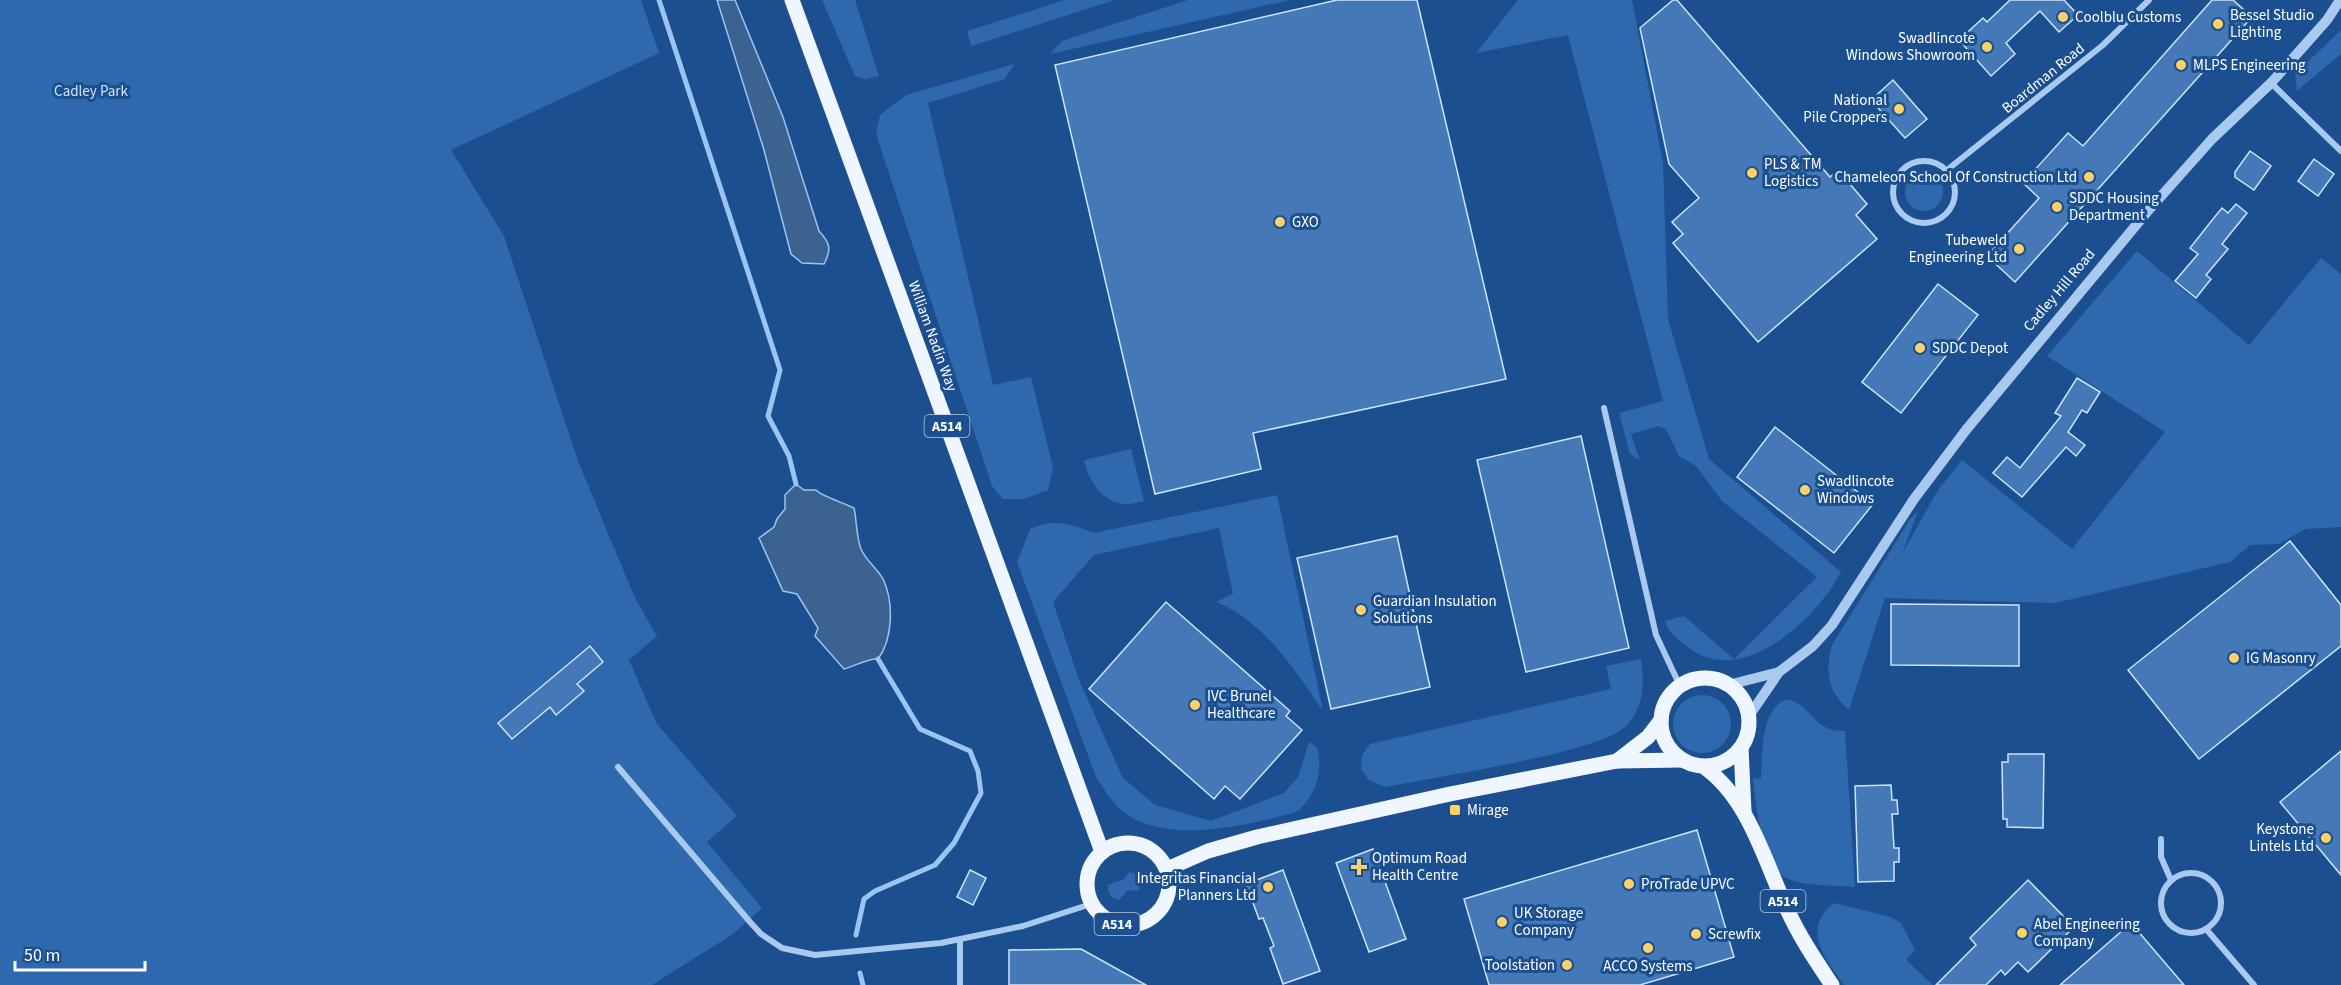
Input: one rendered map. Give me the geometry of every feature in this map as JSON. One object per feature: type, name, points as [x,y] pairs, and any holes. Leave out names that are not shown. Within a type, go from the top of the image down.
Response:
[{"type":"main road","name":"William Nadin Way","points":[[792,0],[1102,852]]},
{"type":"main road","points":[[1680,686],[1699,678],[1714,679],[1728,685],[1740,694],[1749,716]]},
{"type":"main road","name":"A514","points":[[1617,761],[1648,737],[1661,720],[1664,706],[1680,686]]},
{"type":"main road","name":"A514","points":[[1744,811],[1741,748],[1748,733],[1749,716]]},
{"type":"main road","points":[[1661,720],[1667,744],[1682,760]]},
{"type":"main road","points":[[1704,766],[1722,763],[1741,748]]},
{"type":"main road","name":"A514","points":[[1102,852],[1092,863],[1087,876],[1086,890],[1091,904],[1100,915],[1112,922],[1128,925],[1148,920],[1158,912],[1165,900],[1168,886],[1167,869],[1208,851],[1257,837],[1617,761],[1682,760],[1704,766],[1722,780],[1744,811],[1788,912],[1832,985]]},
{"type":"main road","points":[[1102,852],[1114,846],[1139,843],[1158,854],[1167,869]]},
{"type":"street","name":"Boardman Road","points":[[1947,170],[2103,45],[2149,0]]},
{"type":"street","name":"Cadley Hill Road","points":[[1749,716],[1779,672],[1813,646],[1832,625],[1914,499],[1966,430],[2147,212],[2212,139],[2271,83],[2327,20],[2340,0]]},
{"type":"street","points":[[2271,83],[2341,151]]},
{"type":"street","points":[[1929,160],[1947,170],[1956,190],[1950,210],[1942,218],[1922,223],[1912,221],[1902,214],[1894,200],[1893,192],[1900,172],[1908,165],[1929,160]]},
{"type":"street","points":[[1604,408],[1656,636],[1680,686]]},
{"type":"street","name":"Cadley Hill Road","points":[[1728,685],[1779,672]]},
{"type":"street","points":[[618,767],[755,928],[782,948],[815,955],[960,940],[1023,926],[1091,904]]},
{"type":"street","points":[[2162,839],[2161,856],[2171,880]]},
{"type":"street","points":[[2196,873],[2209,879],[2216,886],[2221,906],[2217,920],[2206,929],[2194,933],[2183,933],[2173,928],[2163,917],[2162,897],[2171,880],[2183,874],[2196,873]]},
{"type":"street","points":[[2206,929],[2253,985]]},
{"type":"street","points":[[960,940],[960,985]]},
{"type":"green space","name":"Cadley Park","points":[[0,0],[641,0],[659,53],[451,150],[504,236],[578,461],[635,598],[657,636],[629,660],[657,724],[737,816],[707,842],[762,908],[733,934],[652,985],[0,985]]},
{"type":"green space","points":[[822,0],[855,0],[879,76],[866,79],[855,76]]},
{"type":"green space","points":[[1065,0],[1115,0],[971,46],[967,31]]},
{"type":"green space","points":[[1188,0],[1290,0],[1050,54],[1062,41]]},
{"type":"green space","points":[[1518,0],[1632,0],[1663,163],[1668,319],[1709,459],[1841,572],[1815,609],[1797,627],[1776,643],[1754,654],[1732,660],[1710,658],[1689,648],[1678,639],[1671,633],[1665,621],[1684,616],[1734,659],[1817,577],[1722,501],[1696,466],[1679,456],[1666,429],[1658,426],[1631,434],[1640,461],[1630,454],[1619,413],[1663,401],[1568,35],[1476,53]]},
{"type":"green space","points":[[2341,30],[2341,54],[2297,91],[2295,74]]},
{"type":"green space","points":[[1014,64],[1005,79],[928,103],[993,385],[1031,377],[1053,468],[1048,490],[1024,499],[1003,499],[992,486],[876,134],[880,115],[906,95]]},
{"type":"green space","points":[[1924,173],[1938,178],[1943,192],[1938,206],[1924,211],[1910,206],[1905,192],[1910,178]]},
{"type":"green space","points":[[2137,251],[2249,345],[2321,258],[2341,274],[2341,527],[2305,529],[2279,544],[2250,545],[2230,562],[2055,603],[1885,598],[1849,710],[1832,688],[1829,664],[1832,645],[1910,519],[1918,511],[1902,554],[1938,490],[1962,460],[2072,549],[2165,432],[2047,356]]},
{"type":"green space","points":[[1131,449],[1144,501],[1124,504],[1109,499],[1097,489],[1084,460]]},
{"type":"green space","points":[[1277,495],[1323,711],[1289,663],[1264,634],[1234,611],[1216,602],[1233,594],[1219,528],[1094,555],[1053,602],[1079,680],[1123,778],[1155,805],[1211,821],[1284,793],[1298,777],[1309,742],[1317,747],[1319,773],[1317,781],[1310,797],[1299,810],[1243,825],[1206,830],[1170,829],[1136,820],[1118,807],[1096,777],[1017,562],[1030,529],[1055,523],[1094,533]]},
{"type":"green space","points":[[1641,659],[1643,686],[1636,712],[1625,727],[1609,737],[1549,755],[1385,787],[1369,780],[1361,769],[1362,755],[1370,744],[1611,689],[1606,666]]},
{"type":"green space","points":[[1702,695],[1713,697],[1723,703],[1729,713],[1731,724],[1729,735],[1723,745],[1713,751],[1702,753],[1691,751],[1681,745],[1675,735],[1673,724],[1675,713],[1681,703],[1691,697]]},
{"type":"green space","points":[[1785,700],[1800,705],[1825,727],[1845,731],[1855,887],[1811,884],[1786,878],[1771,861],[1766,848],[1758,818],[1753,779],[1761,778],[1764,734],[1771,713]]},
{"type":"green space","points":[[1129,872],[1135,874],[1140,888],[1138,891],[1128,890],[1119,900],[1113,898],[1109,893],[1108,885],[1124,879]]},
{"type":"green space","points":[[1834,903],[1891,917],[1901,923],[1915,950],[1906,960],[1933,985],[1844,985],[1824,954],[1817,934],[1824,913]]},
{"type":"shaded area","points":[[717,0],[735,0],[783,117],[819,231],[829,246],[824,264],[802,263],[791,254],[764,150]]},
{"type":"shaded area","points":[[796,484],[804,490],[816,490],[854,508],[861,549],[883,579],[889,598],[889,631],[878,659],[844,669],[815,636],[818,628],[797,594],[783,591],[759,538],[774,527],[785,509],[785,495]]},
{"type":"building","name":"GXO","points":[[1337,0],[1417,0],[1506,379],[1253,433],[1261,469],[1155,494],[1055,65]]},
{"type":"building","name":"PLS & TM Logistics","points":[[1673,0],[1677,0],[1830,177],[1838,170],[1867,204],[1856,215],[1877,239],[1758,342],[1673,243],[1683,234],[1672,222],[1699,198],[1669,164],[1640,28]]},
{"type":"building","points":[[2010,0],[2064,0],[2078,15],[2059,32],[2040,11],[2006,43],[2015,54],[1991,76],[1959,40],[1983,18],[1987,22]]},
{"type":"building","points":[[2212,0],[2233,0],[2252,17],[2015,282],[1987,256],[2039,198],[2023,183],[2068,133],[2083,146]]},
{"type":"building","name":"National Pile Croppers","points":[[1893,80],[1927,119],[1905,138],[1871,100]]},
{"type":"building","points":[[2250,151],[2271,166],[2254,190],[2235,177],[2235,172]]},
{"type":"building","points":[[2314,159],[2334,174],[2318,196],[2298,181]]},
{"type":"building","points":[[2236,204],[2247,213],[2222,244],[2228,249],[2206,275],[2211,279],[2196,298],[2175,281],[2198,254],[2190,248],[2222,208],[2228,213]]},
{"type":"building","name":"SDDC Depot","points":[[1938,284],[1978,315],[1901,413],[1862,382]]},
{"type":"building","points":[[2077,378],[2100,392],[2087,413],[2082,410],[2068,432],[2085,445],[2076,456],[2066,447],[2022,497],[1993,473],[2007,457],[2020,468],[2061,416],[2055,413]]},
{"type":"building","name":"Swadlincote Windows","points":[[1775,427],[1873,504],[1834,553],[1737,477]]},
{"type":"building","points":[[1581,436],[1629,648],[1526,672],[1477,460]]},
{"type":"building","name":"Guardian Insulation Solutions","points":[[1397,536],[1430,687],[1331,709],[1297,558]]},
{"type":"building","name":"IG Masonry","points":[[2290,541],[2341,605],[2341,646],[2199,759],[2128,670]]},
{"type":"building","name":"IVC Brunel Healthcare","points":[[1166,602],[1290,711],[1286,716],[1302,730],[1240,799],[1225,786],[1214,799],[1089,689]]},
{"type":"building","points":[[1891,604],[2019,605],[2019,666],[1891,665]]},
{"type":"building","points":[[590,646],[603,662],[577,684],[584,691],[556,715],[550,707],[512,739],[498,723]]},
{"type":"building","name":"Keystone Lintels Ltd","points":[[2341,751],[2341,875],[2280,802]]},
{"type":"building","points":[[2008,754],[2044,754],[2043,828],[2007,827],[2007,819],[2003,819],[2002,762],[2008,762]]},
{"type":"building","points":[[1891,785],[1892,800],[1897,800],[1898,814],[1892,814],[1894,848],[1899,848],[1899,862],[1894,862],[1894,881],[1858,882],[1855,786]]},
{"type":"building","points":[[1697,830],[1734,957],[1640,985],[1489,985],[1464,899]]},
{"type":"building","points":[[1373,849],[1406,939],[1369,952],[1336,863]]},
{"type":"building","points":[[970,870],[986,878],[973,905],[957,897]]},
{"type":"building","points":[[1283,870],[1320,971],[1283,984],[1270,948],[1274,946],[1263,918],[1259,919],[1246,884]]},
{"type":"building","name":"Abel Engineering Company","points":[[2028,880],[2074,927],[2028,972],[2018,962],[2005,975],[2001,970],[1986,985],[1936,985],[1976,945],[1970,938]]},
{"type":"building","points":[[2131,923],[2184,985],[2060,985]]},
{"type":"building","points":[[1081,949],[1146,985],[1009,985],[1009,950]]},
{"type":"waterway","points":[[659,0],[780,370],[768,416],[789,456],[796,484]]},
{"type":"waterway","points":[[856,935],[864,899],[875,891],[935,865],[954,843],[981,793],[978,771],[970,751],[920,729],[878,659]]},
{"type":"waterway","points":[[860,973],[863,985]]},
{"type":"place","name":"Coolblu Customs","points":[[2063,17]]},
{"type":"place","name":"Bessel Studio Lighting","points":[[2218,24]]},
{"type":"place","name":"Swadlincote Windows Showroom","points":[[1987,47]]},
{"type":"place","name":"MLPS Engineering","points":[[2181,65]]},
{"type":"place","name":"National Pile Croppers","points":[[1899,109]]},
{"type":"place","name":"PLS & TM Logistics","points":[[1752,173]]},
{"type":"place","name":"Chameleon School Of Construction Ltd","points":[[2089,177]]},
{"type":"place","name":"SDDC Housing Department","points":[[2057,207]]},
{"type":"place","name":"GXO","points":[[1280,222]]},
{"type":"place","name":"Tubeweld Engineering Ltd","points":[[2019,249]]},
{"type":"place","name":"SDDC Depot","points":[[1920,348]]},
{"type":"place","name":"Swadlincote Windows","points":[[1805,490]]},
{"type":"place","name":"Guardian Insulation Solutions","points":[[1361,610]]},
{"type":"place","name":"IG Masonry","points":[[2234,658]]},
{"type":"place","name":"IVC Brunel Healthcare","points":[[1195,705]]},
{"type":"place","name":"Mirage","points":[[1455,810]]},
{"type":"place","name":"Keystone Lintels Ltd","points":[[2326,838]]},
{"type":"place","name":"Optimum Road Health Centre","points":[[1359,867]]},
{"type":"place","name":"ProTrade UPVC","points":[[1629,884]]},
{"type":"place","name":"Integritas Financial Planners Ltd","points":[[1268,887]]},
{"type":"place","name":"UK Storage Company","points":[[1502,922]]},
{"type":"place","name":"Abel Engineering Company","points":[[2022,933]]},
{"type":"place","name":"Screwfix","points":[[1696,934]]},
{"type":"place","name":"ACCO Systems","points":[[1648,948]]},
{"type":"place","name":"Toolstation","points":[[1567,965]]}]
